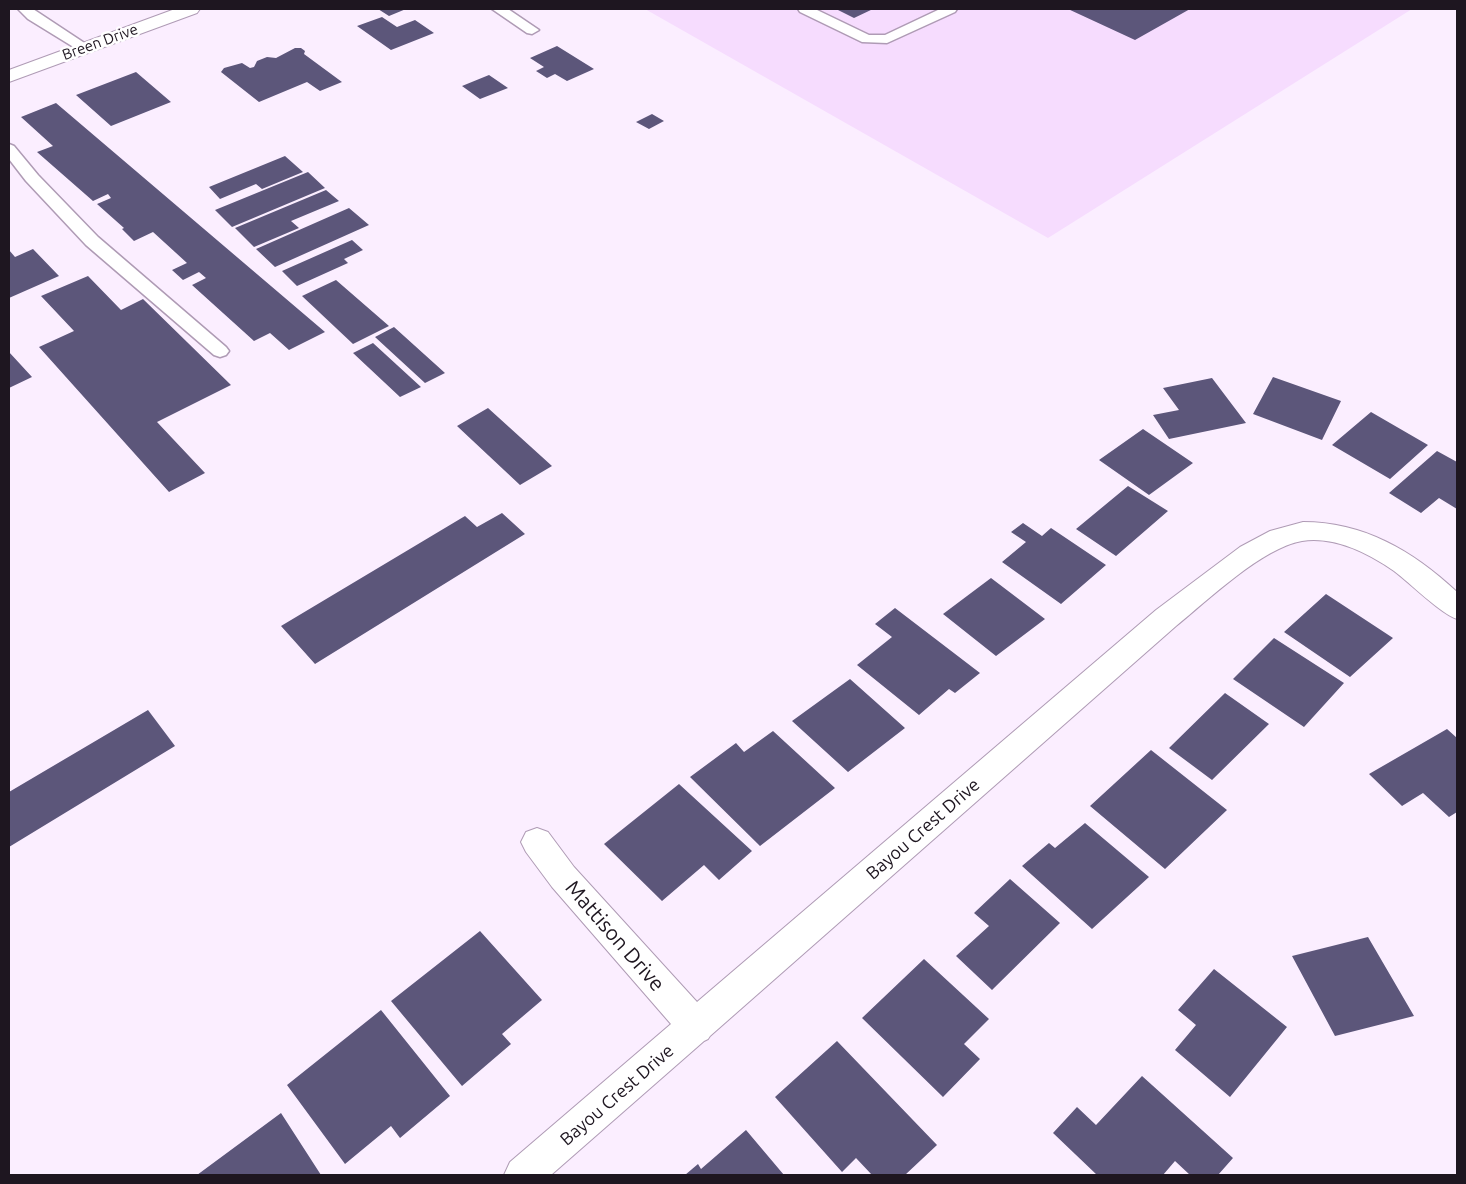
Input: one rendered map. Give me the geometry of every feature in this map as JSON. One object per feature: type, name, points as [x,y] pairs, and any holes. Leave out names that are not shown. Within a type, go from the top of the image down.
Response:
[{"type":"street","name":"Breen Drive","points":[[9,76],[190,9]]},
{"type":"street","name":"Bayou Crest Drive","points":[[523,1175],[1173,612],[1255,551],[1280,538],[1305,531],[1333,532],[1361,540],[1390,555],[1417,574],[1457,608]]},
{"type":"street","name":"Mattison Drive","points":[[537,842],[563,876],[696,1027]]},
{"type":"lane","points":[[26,9],[33,16],[85,48]]},
{"type":"lane","points":[[500,9],[532,30]]},
{"type":"lane","points":[[805,9],[867,39],[887,40],[950,9]]},
{"type":"lane","points":[[9,149],[32,178],[92,241],[220,351]]},
{"type":"shaded area","points":[[645,9],[1412,9],[1048,238]]},
{"type":"building","points":[[378,9],[406,9],[389,16]]},
{"type":"building","points":[[836,9],[873,9],[854,18]]},
{"type":"building","points":[[1068,9],[1190,9],[1135,40]]},
{"type":"building","points":[[382,17],[397,27],[415,20],[434,33],[391,50],[357,26]]},
{"type":"building","points":[[557,46],[594,69],[567,81],[555,74],[547,78],[536,71],[544,67],[530,58]]},
{"type":"building","points":[[295,48],[301,48],[305,51],[304,54],[342,82],[320,91],[307,82],[259,102],[221,72],[224,68],[242,63],[250,68],[254,67],[257,61],[267,57],[276,58]]},
{"type":"building","points":[[136,72],[171,102],[111,126],[76,95]]},
{"type":"building","points":[[489,75],[508,88],[480,99],[462,86]]},
{"type":"building","points":[[56,103],[325,332],[289,350],[270,333],[254,341],[192,285],[206,278],[199,272],[183,280],[172,270],[187,263],[153,232],[134,241],[122,229],[124,228],[97,204],[111,198],[108,194],[93,201],[37,152],[53,146],[21,117]]},
{"type":"building","points":[[652,114],[664,121],[649,129],[636,122]]},
{"type":"building","points":[[285,156],[303,172],[262,189],[256,184],[220,199],[209,187]]},
{"type":"building","points":[[308,172],[325,188],[232,227],[215,210]]},
{"type":"building","points":[[326,190],[339,201],[291,221],[299,228],[254,247],[235,228]]},
{"type":"building","points":[[349,208],[369,225],[275,267],[256,249]]},
{"type":"building","points":[[352,240],[363,250],[344,259],[348,263],[297,286],[282,271]]},
{"type":"building","points":[[33,249],[59,276],[9,298],[9,250],[15,257]]},
{"type":"building","points":[[88,276],[121,310],[143,299],[231,385],[157,422],[205,473],[169,492],[39,347],[74,331],[41,296]]},
{"type":"building","points":[[336,280],[389,326],[353,344],[302,296]]},
{"type":"building","points":[[394,327],[445,373],[425,383],[375,337]]},
{"type":"building","points":[[373,343],[421,387],[400,397],[353,353]]},
{"type":"building","points":[[9,352],[32,377],[9,388]]},
{"type":"building","points":[[1273,377],[1341,401],[1322,440],[1253,414]]},
{"type":"building","points":[[1212,378],[1246,423],[1169,439],[1153,415],[1179,410],[1163,388]]},
{"type":"building","points":[[488,408],[552,466],[520,485],[457,426]]},
{"type":"building","points":[[1371,412],[1428,445],[1390,479],[1332,445]]},
{"type":"building","points":[[1143,429],[1193,463],[1149,495],[1099,460]]},
{"type":"building","points":[[1437,451],[1457,462],[1457,509],[1439,498],[1421,513],[1389,493]]},
{"type":"building","points":[[1128,486],[1168,511],[1116,556],[1076,529]]},
{"type":"building","points":[[502,513],[525,534],[315,664],[281,626],[465,516],[477,527]]},
{"type":"building","points":[[1023,523],[1042,536],[1051,528],[1106,565],[1061,604],[1002,562],[1026,542],[1011,532]]},
{"type":"building","points":[[991,578],[1045,619],[996,656],[943,614]]},
{"type":"building","points":[[1326,594],[1393,638],[1350,677],[1284,632]]},
{"type":"building","points":[[895,608],[980,673],[955,693],[949,689],[919,715],[857,665],[892,637],[875,624]]},
{"type":"building","points":[[1274,638],[1344,683],[1304,727],[1233,679]]},
{"type":"building","points":[[850,679],[905,728],[848,772],[792,721]]},
{"type":"building","points":[[1225,693],[1269,724],[1212,780],[1169,748]]},
{"type":"building","points":[[148,710],[175,746],[9,847],[9,792]]},
{"type":"building","points":[[1447,729],[1457,738],[1457,812],[1449,817],[1423,793],[1402,806],[1369,774]]},
{"type":"building","points":[[773,731],[835,788],[760,846],[690,777],[736,743],[744,752]]},
{"type":"building","points":[[1151,750],[1227,810],[1165,869],[1090,806]]},
{"type":"building","points":[[679,784],[752,851],[719,880],[704,865],[662,901],[604,844]]},
{"type":"building","points":[[1085,823],[1149,877],[1092,929],[1022,866],[1049,843],[1055,848]]},
{"type":"building","points":[[1010,879],[1060,923],[992,990],[956,956],[989,926],[974,913]]},
{"type":"building","points":[[480,931],[542,1000],[502,1034],[511,1044],[462,1086],[391,1001]]},
{"type":"building","points":[[1368,937],[1414,1016],[1335,1036],[1292,956]]},
{"type":"building","points":[[924,959],[989,1019],[964,1044],[980,1059],[943,1097],[862,1018]]},
{"type":"building","points":[[1214,969],[1287,1027],[1230,1097],[1175,1050],[1196,1025],[1178,1010]]},
{"type":"building","points":[[381,1010],[450,1096],[400,1138],[391,1126],[345,1164],[287,1085]]},
{"type":"building","points":[[837,1041],[937,1145],[905,1175],[872,1175],[856,1158],[842,1172],[775,1097]]},
{"type":"building","points":[[1142,1076],[1233,1158],[1218,1175],[1190,1175],[1175,1161],[1163,1175],[1097,1175],[1053,1133],[1077,1107],[1096,1125]]},
{"type":"building","points":[[281,1113],[321,1175],[197,1175]]},
{"type":"building","points":[[746,1130],[784,1175],[685,1175],[698,1164],[701,1169]]}]
